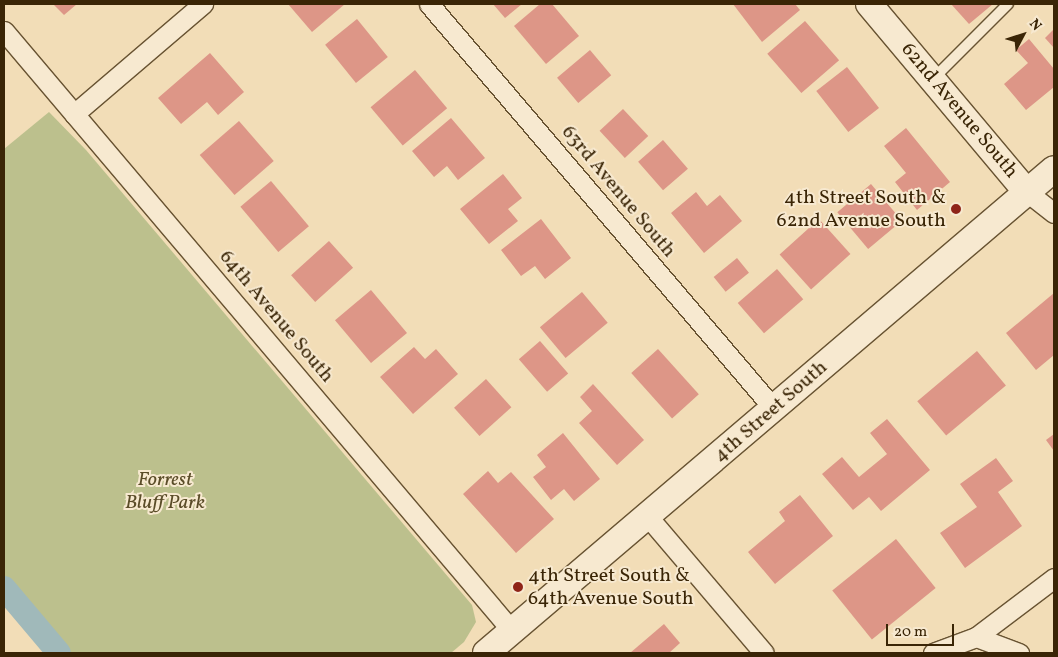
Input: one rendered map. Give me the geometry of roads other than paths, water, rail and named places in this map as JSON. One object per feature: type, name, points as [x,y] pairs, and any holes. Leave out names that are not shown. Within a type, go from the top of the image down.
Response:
[{"type":"street","points":[[74,114],[203,4]]},
{"type":"street","name":"63rd Avenue South","points":[[429,4],[774,409]]},
{"type":"street","name":"62nd Avenue South","points":[[869,4],[1027,192],[1054,213]]},
{"type":"street","name":"64th Avenue South","points":[[4,31],[513,632]]},
{"type":"street","name":"4th Street South","points":[[486,653],[649,518],[1054,169]]},
{"type":"street","points":[[649,518],[764,653]]},
{"type":"street","points":[[933,653],[976,637],[1054,578]]},
{"type":"street","points":[[976,637],[1018,653]]},
{"type":"lane","points":[[932,80],[1008,4]]},
{"type":"waterway","points":[[4,588],[59,653]]},
{"type":"place","name":"4th Street South & 62nd Avenue South","points":[[956,209]]},
{"type":"place","name":"4th Street South & 64th Avenue South","points":[[518,587]]},
{"type":"park label","name":"Forrest Bluff Park","points":[[165,492]]}]
